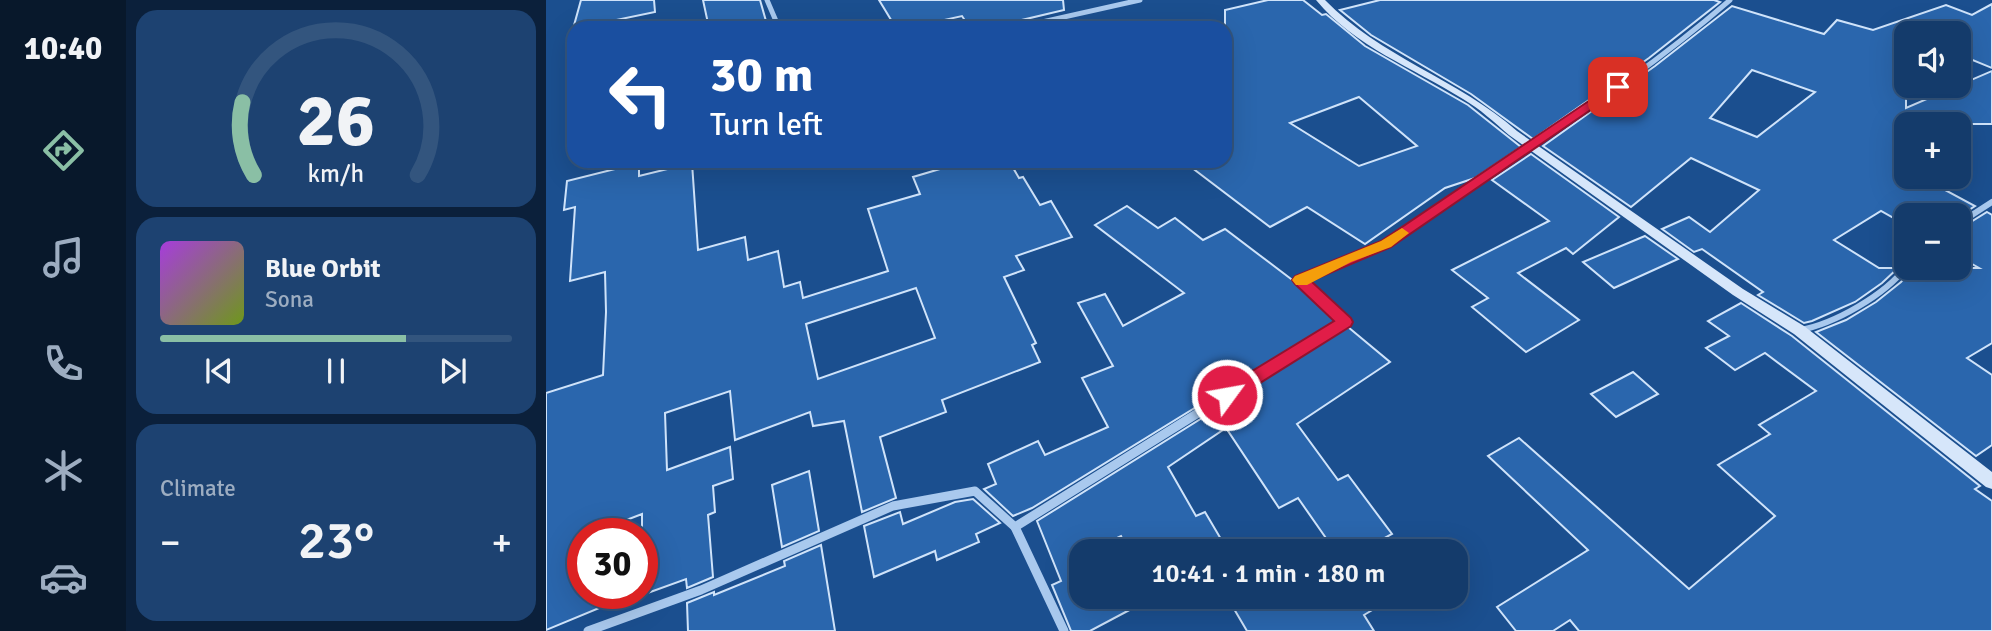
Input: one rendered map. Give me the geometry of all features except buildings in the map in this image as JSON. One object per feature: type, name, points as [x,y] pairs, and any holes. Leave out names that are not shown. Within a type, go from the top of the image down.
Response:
[{"type":"street","points":[[767,0],[776,21]]},
{"type":"street","points":[[1046,21],[1140,0]]},
{"type":"street","points":[[1320,0],[1360,35],[1472,99],[1497,117],[1513,133],[1738,292],[1799,330],[1992,482]]},
{"type":"street","points":[[1015,527],[1345,322],[1300,280],[1386,244],[1628,79],[1730,0]]},
{"type":"street","points":[[1971,216],[1992,202]]},
{"type":"street","points":[[1799,330],[1812,328],[1885,289],[1896,280]]},
{"type":"street","points":[[588,631],[701,590],[893,506],[975,491],[1015,527],[1064,631]]},
{"type":"slow traffic","points":[[1302,281],[1300,280],[1346,259],[1386,244],[1402,233]]},
{"type":"route","points":[[1227,395],[1345,322],[1300,280],[1386,244],[1618,87]]}]
